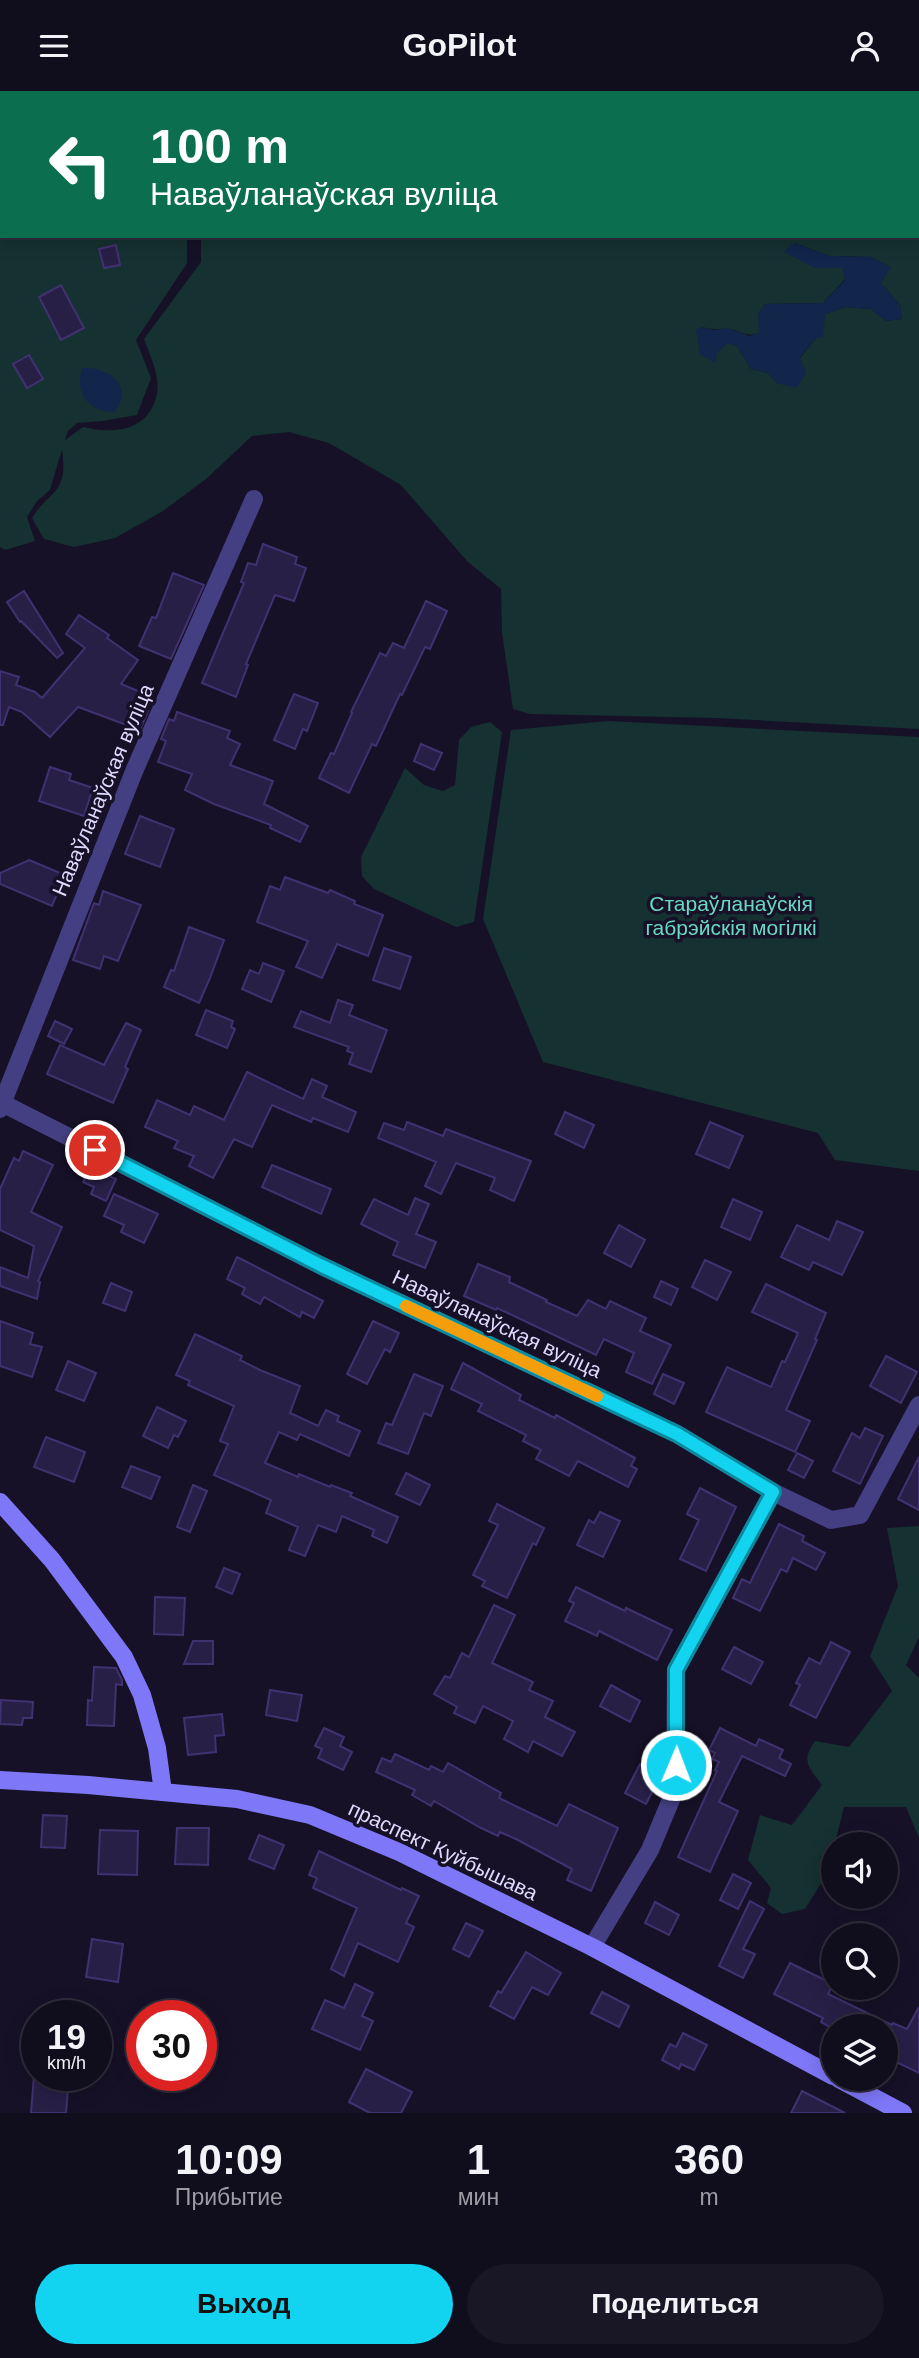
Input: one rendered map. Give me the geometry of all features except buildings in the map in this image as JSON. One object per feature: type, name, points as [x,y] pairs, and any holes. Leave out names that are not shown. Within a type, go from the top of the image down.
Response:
[{"type":"street","name":"Наваўланаўская вуліца","points":[[254,499],[125,792],[1,1105],[320,1265],[677,1434],[773,1492],[831,1520],[860,1515],[919,1405]]},
{"type":"street","points":[[592,1947],[650,1850],[675,1790],[676,1670],[773,1492]]},
{"type":"street","points":[[0,1501],[52,1560],[124,1657],[142,1695],[157,1748],[163,1792]]},
{"type":"street","name":"праспект Куйбышава","points":[[0,1780],[237,1799],[310,1815],[399,1852],[592,1947],[821,2070]]},
{"type":"street","points":[[862,2091],[903,2113]]},
{"type":"green space","points":[[0,238],[187,238],[187,263],[136,340],[151,378],[137,415],[77,423],[68,431],[65,440],[83,427],[117,430],[127,428],[145,418],[156,398],[158,383],[144,339],[201,262],[201,238],[919,238],[919,729],[716,718],[530,714],[513,709],[502,632],[501,589],[467,561],[401,485],[329,443],[289,432],[252,436],[206,479],[163,511],[115,538],[74,547],[44,539],[32,518],[60,483],[63,475],[62,449],[50,490],[37,501],[27,517],[35,541],[5,550],[0,547]],"holes":[[[794,243],[830,256],[870,257],[890,267],[881,283],[900,305],[902,319],[886,321],[871,309],[846,307],[825,314],[816,338],[800,358],[768,373],[751,369],[737,346],[728,343],[717,352],[702,327],[731,329],[745,334],[760,333],[758,314],[765,304],[823,303],[845,279],[843,268],[815,268]]]},
{"type":"green space","name":"Стараўланаўскія габрэйскія могілкі","points":[[608,721],[919,737],[919,1171],[835,1160],[818,1133],[543,1062],[483,919],[511,730]]},
{"type":"green space","points":[[490,722],[502,732],[474,922],[456,927],[374,889],[362,876],[361,857],[405,768],[424,785],[443,791],[455,785],[459,740],[471,727]]},
{"type":"green space","points":[[919,1526],[919,1637],[906,1665],[919,1678],[919,1838],[906,1807],[844,1807],[838,1832],[821,1832],[821,1883],[805,1909],[782,1914],[767,1903],[771,1888],[748,1860],[760,1815],[792,1825],[822,1785],[807,1759],[815,1741],[849,1747],[892,1691],[870,1656],[898,1586],[887,1528]]},
{"type":"water","points":[[794,243],[830,256],[870,257],[891,267],[881,283],[900,305],[902,319],[886,321],[871,309],[846,307],[825,314],[823,337],[816,338],[800,357],[806,373],[797,388],[776,383],[768,373],[751,369],[737,346],[728,343],[717,352],[715,363],[700,354],[696,330],[702,327],[713,330],[728,328],[749,336],[759,333],[758,314],[765,304],[823,303],[845,280],[843,268],[815,268],[784,252]]},
{"type":"water","points":[[82,368],[92,368],[116,379],[122,394],[114,412],[97,409],[86,399],[80,385]]},
{"type":"slow traffic","points":[[406,1306],[597,1396]]},
{"type":"route","points":[[95,1150],[320,1265],[677,1434],[773,1492],[676,1670],[676,1765]]}]
